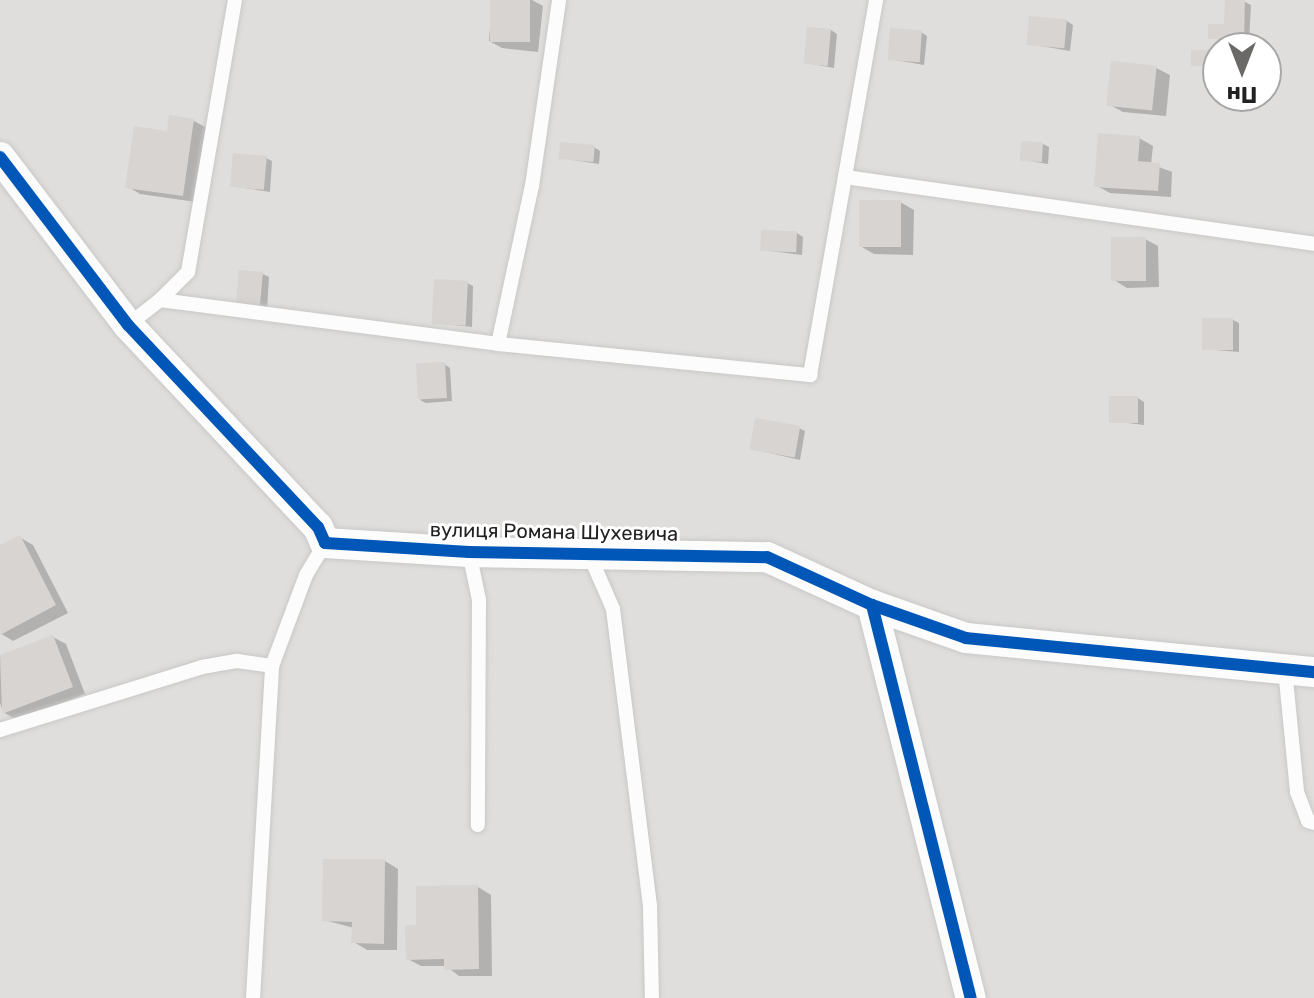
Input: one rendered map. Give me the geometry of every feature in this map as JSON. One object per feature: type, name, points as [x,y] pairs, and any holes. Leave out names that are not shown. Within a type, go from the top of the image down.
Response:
[{"type":"street","points":[[0,157],[128,325],[318,527],[325,543]]},
{"type":"street","name":"вулиця Романа Шухевича","points":[[325,543],[469,552],[767,557],[872,605],[966,638],[1300,671]]},
{"type":"street","points":[[872,605],[971,998]]},
{"type":"lane","points":[[128,325],[160,300],[188,272],[235,0]]},
{"type":"lane","points":[[498,344],[532,186],[559,0]]},
{"type":"lane","points":[[160,300],[498,344],[810,375],[876,0]]},
{"type":"lane","points":[[845,177],[1314,244]]},
{"type":"lane","points":[[253,998],[272,666],[306,575],[325,543]]},
{"type":"lane","points":[[469,552],[479,600],[478,825]]},
{"type":"lane","points":[[589,553],[613,609],[650,906],[652,998]]},
{"type":"lane","points":[[0,730],[202,667],[237,661],[272,666]]},
{"type":"lane","points":[[1300,671],[1297,792],[1308,821],[1314,823]]},
{"type":"shaded area","points":[[0,0],[1314,0],[1314,998],[0,998]]},
{"type":"building","points":[[490,0],[530,0],[530,42],[490,42]]},
{"type":"building","points":[[1225,0],[1245,0],[1244,32],[1208,32],[1208,24],[1224,24]]},
{"type":"building","points":[[1029,16],[1067,19],[1064,48],[1026,45]]},
{"type":"building","points":[[807,27],[831,29],[828,66],[804,64]]},
{"type":"building","points":[[890,28],[922,30],[920,62],[888,60]]},
{"type":"building","points":[[1191,50],[1202,50],[1202,66],[1191,66]]},
{"type":"building","points":[[1111,61],[1157,66],[1152,111],[1106,106]]},
{"type":"building","points":[[169,115],[194,119],[183,196],[125,188],[134,126],[167,131]]},
{"type":"building","points":[[1098,133],[1140,136],[1138,161],[1160,163],[1158,191],[1094,187]]},
{"type":"building","points":[[1021,141],[1043,142],[1042,162],[1020,161]]},
{"type":"building","points":[[560,142],[595,145],[593,162],[559,159]]},
{"type":"building","points":[[233,153],[267,156],[264,190],[230,187]]},
{"type":"building","points":[[859,200],[901,200],[901,247],[859,247]]},
{"type":"building","points":[[761,230],[797,231],[796,252],[760,251]]},
{"type":"building","points":[[1111,237],[1146,237],[1146,281],[1111,281]]},
{"type":"building","points":[[239,270],[263,272],[260,309],[236,307]]},
{"type":"building","points":[[434,279],[468,281],[466,326],[432,324]]},
{"type":"building","points":[[1202,318],[1233,318],[1233,350],[1202,350]]},
{"type":"building","points":[[445,362],[447,398],[418,399],[416,364]]},
{"type":"building","points":[[1109,396],[1138,396],[1138,423],[1109,423]]},
{"type":"building","points":[[755,418],[800,426],[795,458],[749,450]]},
{"type":"building","points":[[20,535],[56,605],[0,635],[0,545]]},
{"type":"building","points":[[53,635],[73,687],[2,714],[0,655]]},
{"type":"building","points":[[323,859],[385,859],[384,944],[351,943],[352,922],[322,921]]},
{"type":"building","points":[[478,885],[479,969],[444,970],[444,959],[406,960],[405,925],[416,925],[416,886]]},
{"type":"cycle path","points":[[0,157],[128,325],[318,527],[325,543],[469,552],[767,557],[872,605],[966,638],[1314,672]]},
{"type":"cycle path","points":[[872,605],[971,998]]}]
